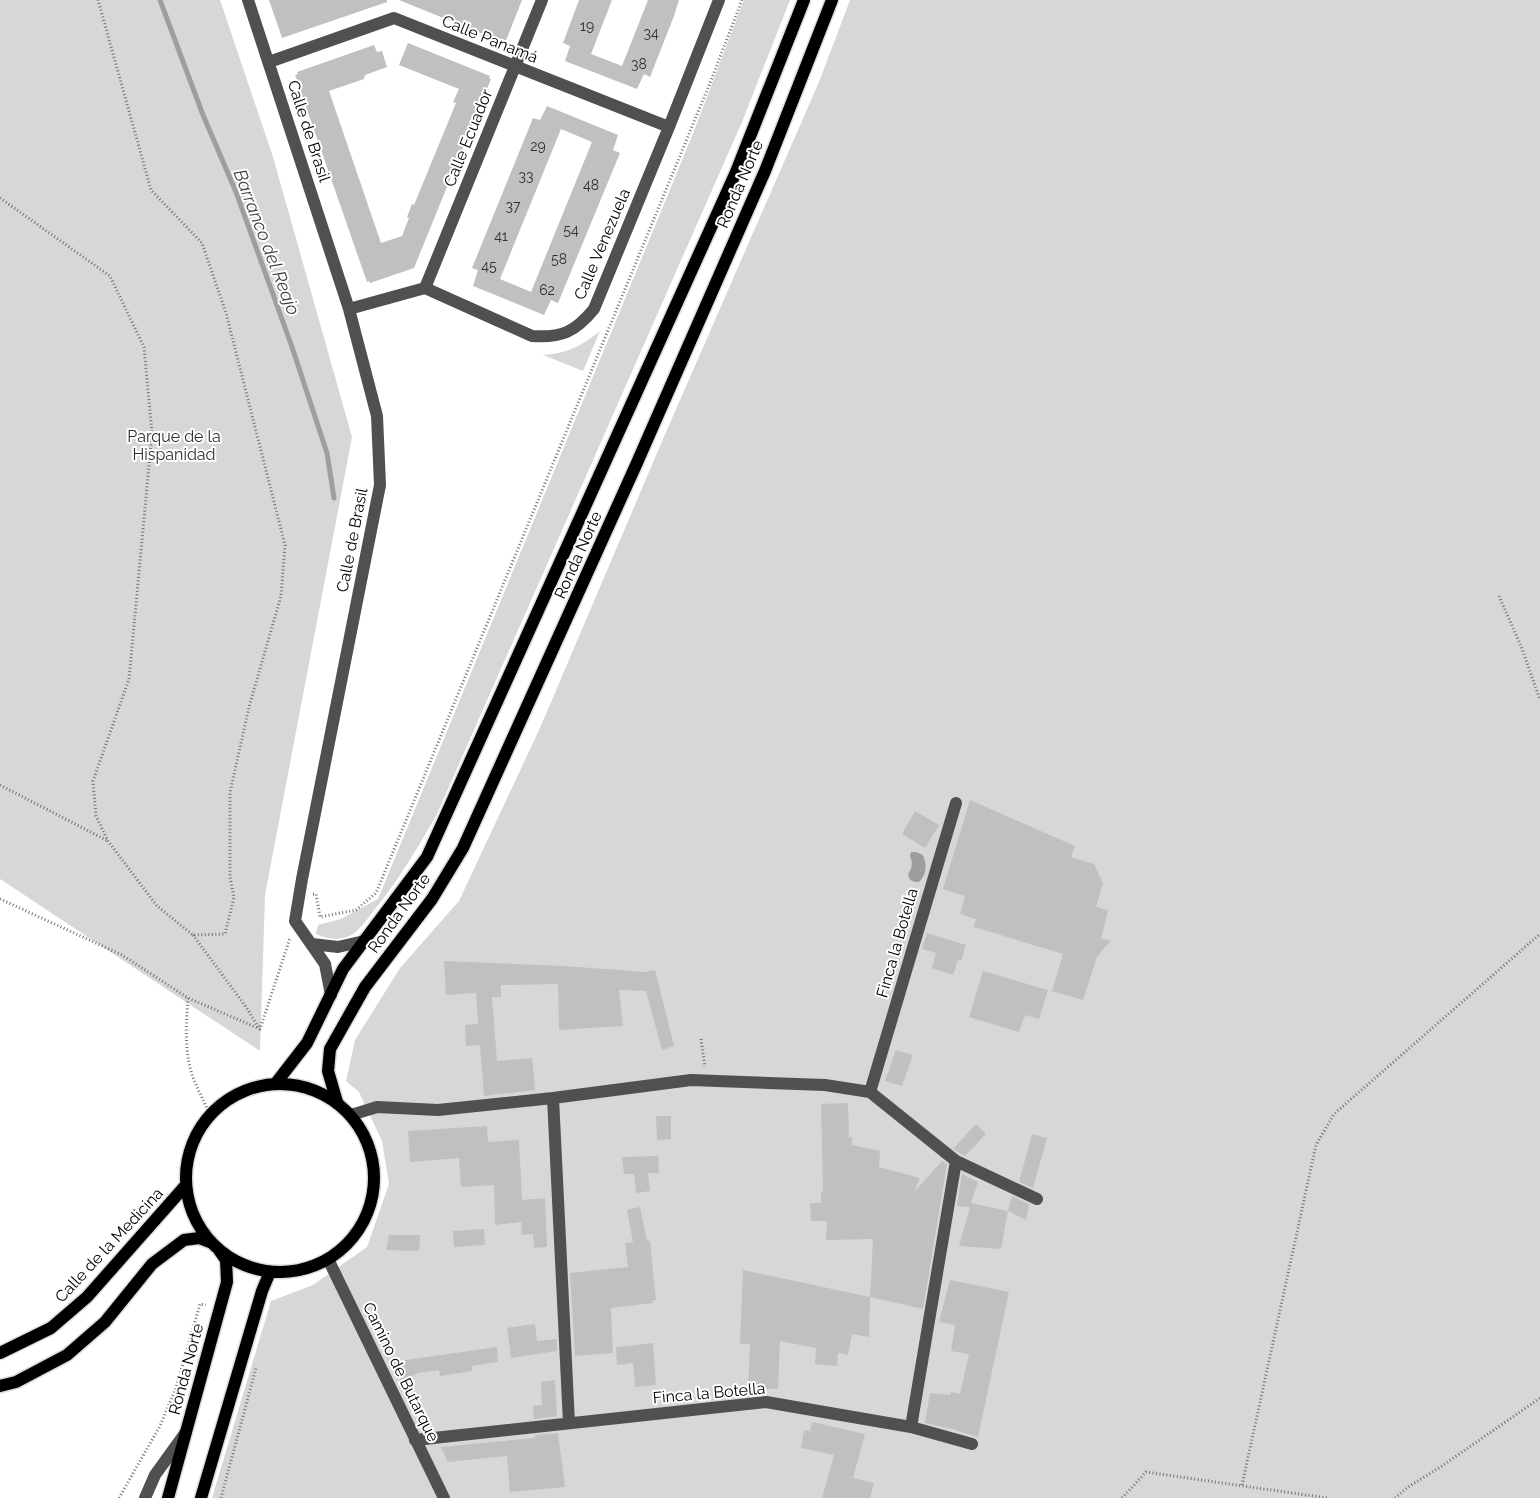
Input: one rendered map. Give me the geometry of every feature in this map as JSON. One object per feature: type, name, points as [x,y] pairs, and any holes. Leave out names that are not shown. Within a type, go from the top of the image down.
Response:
[{"type":"main road","name":"Ronda Norte","points":[[276,1083],[307,1043],[343,969],[427,857],[736,172],[804,0]]},
{"type":"main road","name":"Ronda Norte","points":[[337,1102],[328,1071],[330,1049],[365,987],[432,899],[463,848],[632,474],[764,171],[832,0]]},
{"type":"main road","name":"Ronda Norte","points":[[168,1498],[227,1282],[226,1260],[202,1230],[189,1202],[186,1186],[187,1167],[191,1148],[198,1131],[224,1102],[257,1086],[276,1083],[302,1085],[320,1092],[337,1102],[351,1115],[366,1138],[372,1156],[374,1192],[366,1219],[350,1242],[328,1259],[310,1268],[270,1272],[252,1268],[235,1261],[216,1246]]},
{"type":"main road","name":"Calle de la Medicina","points":[[0,1353],[51,1328],[87,1297],[186,1186]]},
{"type":"main road","points":[[0,1386],[16,1382],[67,1355],[105,1322],[152,1264],[184,1240],[199,1238],[216,1246]]},
{"type":"main road","points":[[201,1498],[262,1292],[270,1272]]},
{"type":"street","name":"Calle de Brasil","points":[[248,0],[350,309],[377,416],[380,486],[296,920]]},
{"type":"street","name":"Calle Ecuador","points":[[425,288],[542,0]]},
{"type":"street","name":"Calle Venezuela","points":[[425,288],[532,336],[549,337],[568,332],[583,322],[594,309],[669,128],[719,0]]},
{"type":"street","name":"Calle Panamá","points":[[269,62],[394,18],[669,128]]},
{"type":"street","points":[[350,309],[425,288]]},
{"type":"street","name":"Finca la Botella","points":[[870,1092],[956,802]]},
{"type":"street","points":[[296,920],[326,964],[331,995]]},
{"type":"street","points":[[312,944],[338,948],[364,941]]},
{"type":"street","points":[[351,1115],[378,1107],[438,1110],[553,1098],[690,1080],[825,1085],[870,1092],[956,1162],[1037,1199]]},
{"type":"street","points":[[553,1098],[569,1423]]},
{"type":"street","points":[[911,1428],[956,1162]]},
{"type":"street","name":"Camino de Butarque","points":[[328,1259],[444,1498]]},
{"type":"street","name":"Finca la Botella","points":[[415,1440],[766,1402],[911,1428],[972,1444]]},
{"type":"street","points":[[145,1498],[155,1475],[186,1432]]},
{"type":"path","points":[[98,0],[151,190],[202,244],[226,313],[285,546],[281,596],[249,706],[230,792],[230,877],[234,897],[225,934],[193,935]]},
{"type":"path","points":[[300,893],[316,894],[320,917],[356,910],[376,893],[710,83],[742,0]]},
{"type":"path","points":[[0,198],[110,276],[144,346],[152,433],[129,679],[93,781],[96,816],[108,841],[157,906],[193,935],[246,1007],[260,1030]]},
{"type":"path","points":[[1499,596],[1521,646],[1540,700]]},
{"type":"path","points":[[0,784],[108,841]]},
{"type":"path","points":[[0,899],[122,955],[188,998],[260,1030]]},
{"type":"path","points":[[260,1030],[296,920]]},
{"type":"path","points":[[1242,1485],[1316,1145],[1334,1114],[1540,934]]},
{"type":"path","points":[[188,998],[187,1050],[193,1078],[203,1096],[210,1116]]},
{"type":"path","points":[[701,1039],[708,1080]]},
{"type":"path","points":[[1395,1498],[1408,1487],[1442,1466],[1540,1398]]},
{"type":"path","points":[[1122,1498],[1146,1472],[1328,1498]]},
{"type":"green space","name":"Parque de la Hispanidad","points":[[0,0],[220,0],[273,157],[352,437],[265,895],[260,1051],[0,879]]},
{"type":"green space","points":[[744,0],[790,0],[742,122],[437,814],[398,878],[358,930],[339,939],[325,938],[316,934],[318,925],[341,919],[378,899],[692,136]]},
{"type":"green space","points":[[850,0],[1540,0],[1540,1498],[212,1498],[271,1301],[313,1285],[367,1247],[389,1184],[382,1141],[359,1092],[346,1081],[355,1040],[400,968],[459,901],[540,728],[663,439],[819,82]]},
{"type":"green space","points":[[600,331],[583,371],[543,355],[560,353],[573,348]]},
{"type":"shaded area","points":[[911,852],[923,855],[926,866],[925,873],[919,882],[910,880],[908,874],[912,866]]},
{"type":"building","points":[[269,0],[387,0],[387,2],[282,38]]},
{"type":"building","points":[[399,0],[522,0],[505,43]]},
{"type":"building","points":[[579,0],[612,0],[591,54],[622,66],[648,0],[679,0],[650,77],[644,74],[637,89],[565,61],[570,46],[563,43]]},
{"type":"building","points":[[408,43],[490,76],[489,78],[491,79],[414,268],[370,283],[369,281],[367,282],[295,75],[298,74],[297,72],[374,45],[377,52],[382,51],[387,67],[365,75],[364,79],[329,91],[381,243],[402,236],[412,204],[414,205],[456,103],[453,102],[459,89],[399,65]]},
{"type":"building","points":[[547,106],[618,135],[613,150],[620,153],[558,303],[551,300],[544,315],[473,286],[478,270],[472,268],[533,118],[540,120]],"holes":[[[561,129],[592,142],[531,292],[500,279]]]},
{"type":"building","points":[[970,800],[1075,846],[1071,857],[1094,864],[1103,883],[1096,907],[1108,910],[1101,939],[1111,940],[1097,957],[1083,1000],[1052,991],[1063,954],[974,927],[976,919],[960,914],[965,896],[943,889]]},
{"type":"building","points":[[915,811],[939,825],[925,848],[902,834]]},
{"type":"building","points":[[927,933],[966,945],[961,961],[958,960],[953,975],[932,968],[936,953],[922,949]]},
{"type":"building","points":[[444,961],[564,966],[646,972],[655,970],[674,1046],[662,1050],[646,991],[619,990],[623,1026],[559,1030],[558,984],[501,985],[501,997],[492,997],[497,1061],[532,1058],[535,1090],[484,1096],[480,1045],[466,1046],[465,1025],[478,1024],[476,993],[446,995]]},
{"type":"building","points":[[983,971],[1048,990],[1039,1019],[1025,1015],[1019,1032],[969,1017]]},
{"type":"building","points":[[896,1050],[913,1055],[902,1086],[885,1081]]},
{"type":"building","points":[[848,1103],[849,1137],[852,1137],[852,1145],[880,1151],[879,1167],[920,1178],[914,1192],[942,1161],[947,1164],[923,1309],[870,1297],[873,1239],[826,1240],[827,1221],[811,1221],[810,1203],[821,1203],[821,1191],[823,1191],[821,1104]]},
{"type":"building","points":[[656,1116],[671,1116],[671,1139],[657,1140]]},
{"type":"building","points":[[976,1124],[986,1134],[965,1156],[953,1149]]},
{"type":"building","points":[[487,1126],[488,1142],[519,1140],[522,1200],[545,1198],[547,1247],[534,1248],[533,1234],[522,1235],[521,1222],[495,1225],[494,1185],[461,1187],[459,1158],[410,1162],[408,1131]]},
{"type":"building","points":[[1032,1134],[1047,1138],[1033,1188],[1019,1182]]},
{"type":"building","points":[[658,1156],[659,1173],[648,1173],[650,1191],[636,1193],[634,1174],[624,1174],[622,1157]]},
{"type":"building","points":[[962,1174],[978,1182],[971,1203],[1008,1211],[1001,1249],[959,1246],[970,1207],[957,1206]]},
{"type":"building","points":[[1012,1196],[1029,1204],[1026,1220],[1008,1211]]},
{"type":"building","points":[[640,1207],[647,1241],[650,1241],[656,1300],[653,1300],[653,1303],[611,1308],[613,1353],[575,1356],[570,1273],[628,1267],[625,1243],[633,1242],[627,1210]]},
{"type":"building","points":[[484,1229],[485,1245],[454,1247],[453,1231]]},
{"type":"building","points":[[389,1235],[420,1235],[419,1251],[386,1250]]},
{"type":"building","points":[[743,1270],[870,1297],[869,1337],[852,1334],[848,1355],[838,1353],[837,1366],[815,1364],[816,1348],[780,1341],[778,1389],[748,1388],[750,1344],[740,1344]]},
{"type":"building","points":[[950,1280],[1009,1292],[978,1437],[925,1423],[930,1393],[951,1395],[951,1392],[960,1394],[969,1354],[951,1351],[955,1325],[939,1322]]},
{"type":"building","points":[[535,1324],[537,1341],[557,1339],[557,1351],[511,1358],[507,1328]]},
{"type":"building","points":[[653,1343],[656,1385],[635,1387],[633,1363],[617,1365],[616,1347]]},
{"type":"building","points":[[497,1347],[498,1362],[472,1366],[472,1371],[440,1376],[439,1370],[418,1373],[402,1382],[392,1362]]},
{"type":"building","points":[[555,1380],[557,1416],[534,1419],[533,1406],[542,1405],[541,1382]]},
{"type":"building","points":[[812,1422],[865,1434],[853,1478],[874,1483],[870,1498],[822,1498],[834,1455],[801,1448],[804,1430],[810,1431]]},
{"type":"building","points":[[558,1433],[565,1487],[510,1492],[507,1456],[448,1462],[441,1447],[535,1438],[535,1435]]},
{"type":"waterway","name":"Barranco del Reajo","points":[[160,0],[203,115],[236,192],[292,347],[327,453],[334,498]]}]
